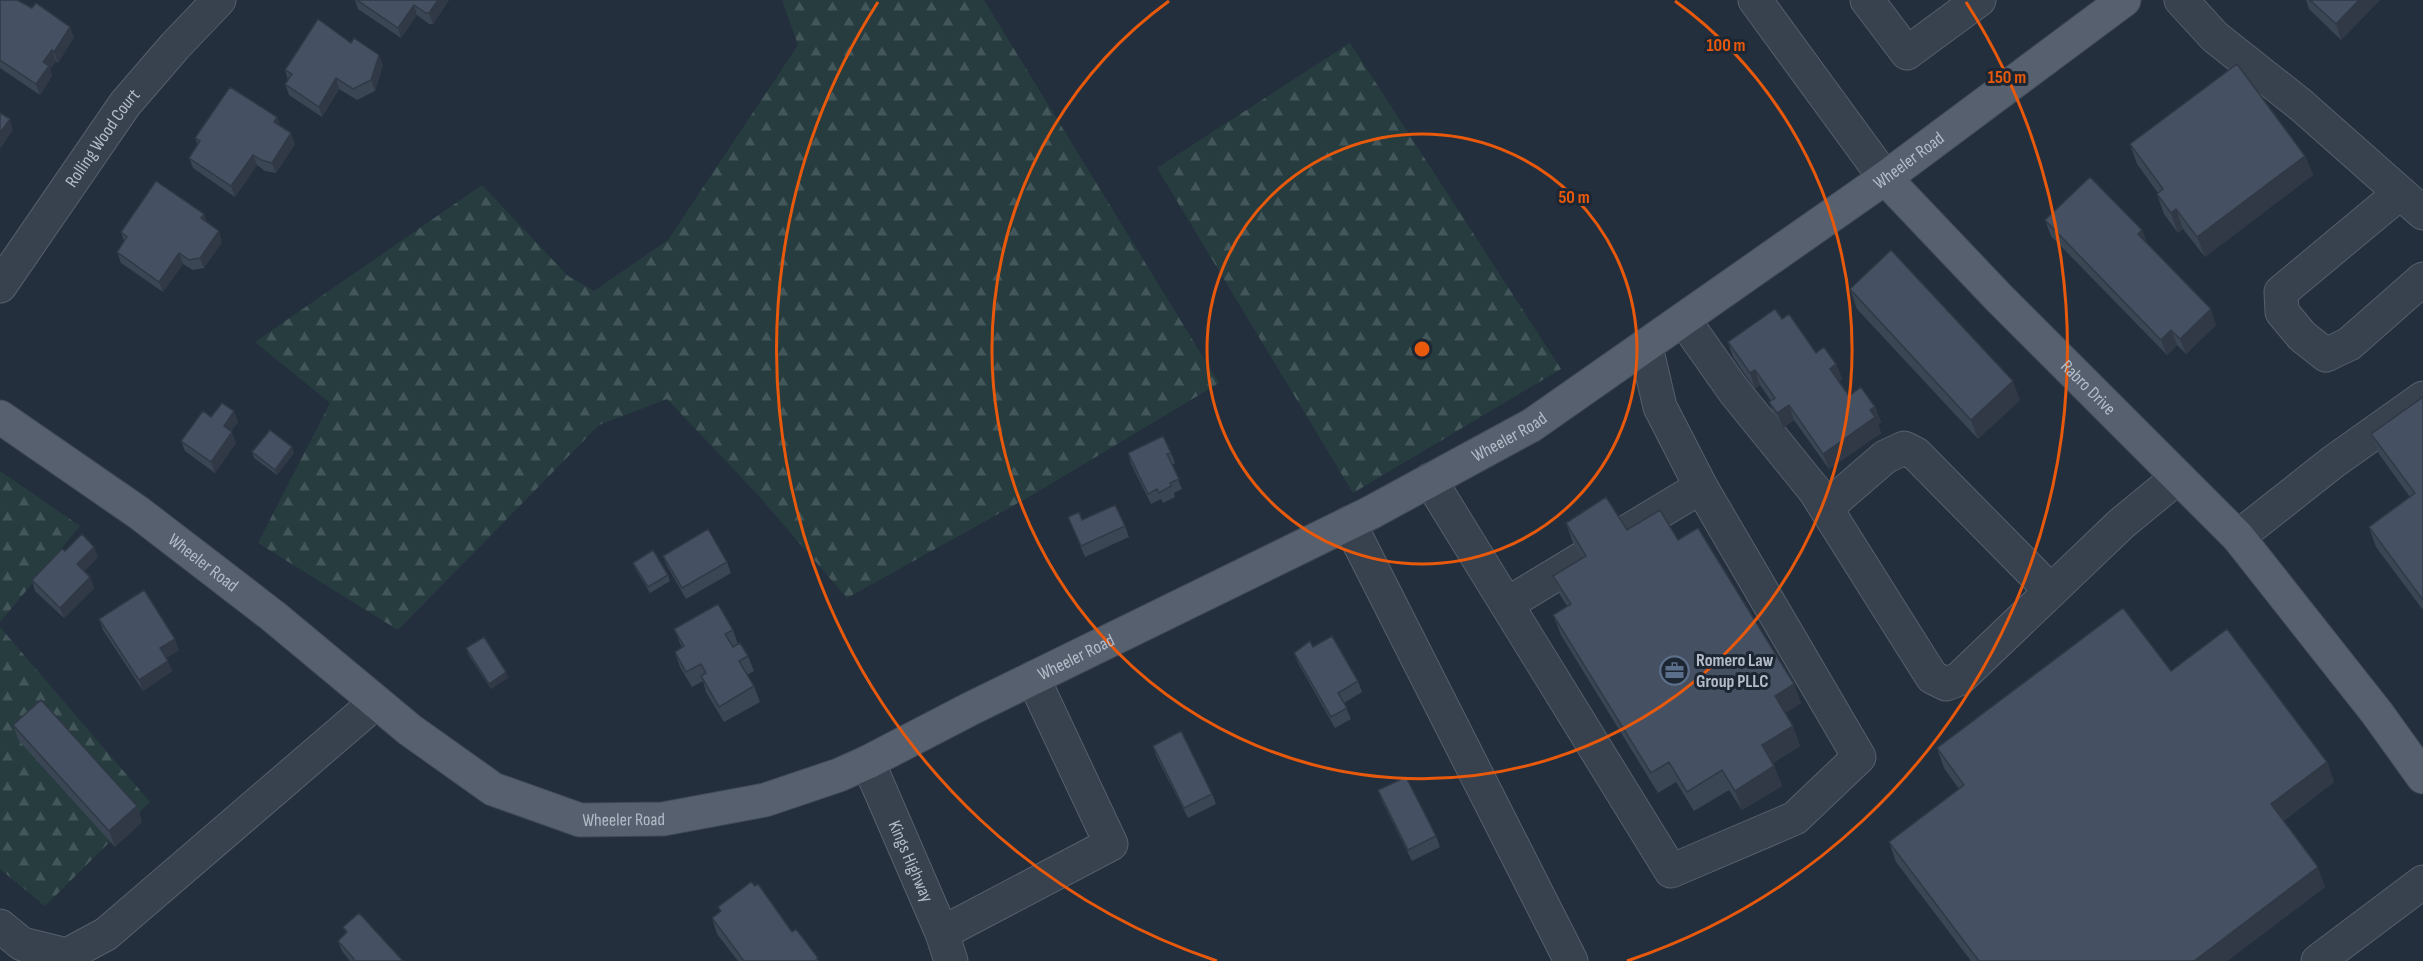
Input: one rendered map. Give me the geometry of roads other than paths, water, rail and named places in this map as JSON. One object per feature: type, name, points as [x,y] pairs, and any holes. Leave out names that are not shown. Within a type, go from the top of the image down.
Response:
[{"type":"main road","name":"Wheeler Road","points":[[0,417],[139,513],[273,616],[410,730],[493,789],[579,820],[663,819],[765,800],[839,775],[868,762],[1349,523],[1532,424],[1646,347],[1885,178],[2124,0]]},
{"type":"main road","name":"Rabro Drive","points":[[1885,178],[1999,298],[2238,537],[2376,713],[2423,777]]},
{"type":"street","name":"Rolling Wood Court","points":[[0,286],[125,104],[219,0]]},
{"type":"street","name":"Rabro Drive","points":[[1755,0],[1885,178]]},
{"type":"street","points":[[1867,0],[1907,53],[1979,0]]},
{"type":"street","points":[[2181,0],[2215,37],[2301,105],[2412,203],[2281,292],[2282,312],[2302,336],[2326,355],[2349,344],[2423,279]]},
{"type":"street","points":[[1684,320],[1734,391],[1815,491],[1932,677],[1946,684],[1959,680],[2121,524],[2178,477]]},
{"type":"street","points":[[1430,480],[1671,871],[1795,818],[1859,757],[1701,487],[1660,407],[1646,347]]},
{"type":"street","points":[[2238,537],[2333,462],[2423,398]]},
{"type":"street","points":[[1826,508],[1885,457],[1904,448],[1916,454],[2051,591]]},
{"type":"street","points":[[1623,534],[1701,487]]},
{"type":"street","points":[[1349,523],[1571,961]]},
{"type":"street","points":[[1507,604],[1583,558]]},
{"type":"street","points":[[947,953],[1111,844],[1034,678]]},
{"type":"street","points":[[0,926],[22,944],[67,954],[106,934],[376,702]]},
{"type":"street","name":"Kings Highway","points":[[868,762],[947,953]]},
{"type":"street","points":[[2318,961],[2423,882]]},
{"type":"place","name":"Romero Law Group PLLC","points":[[1675,670]]}]
